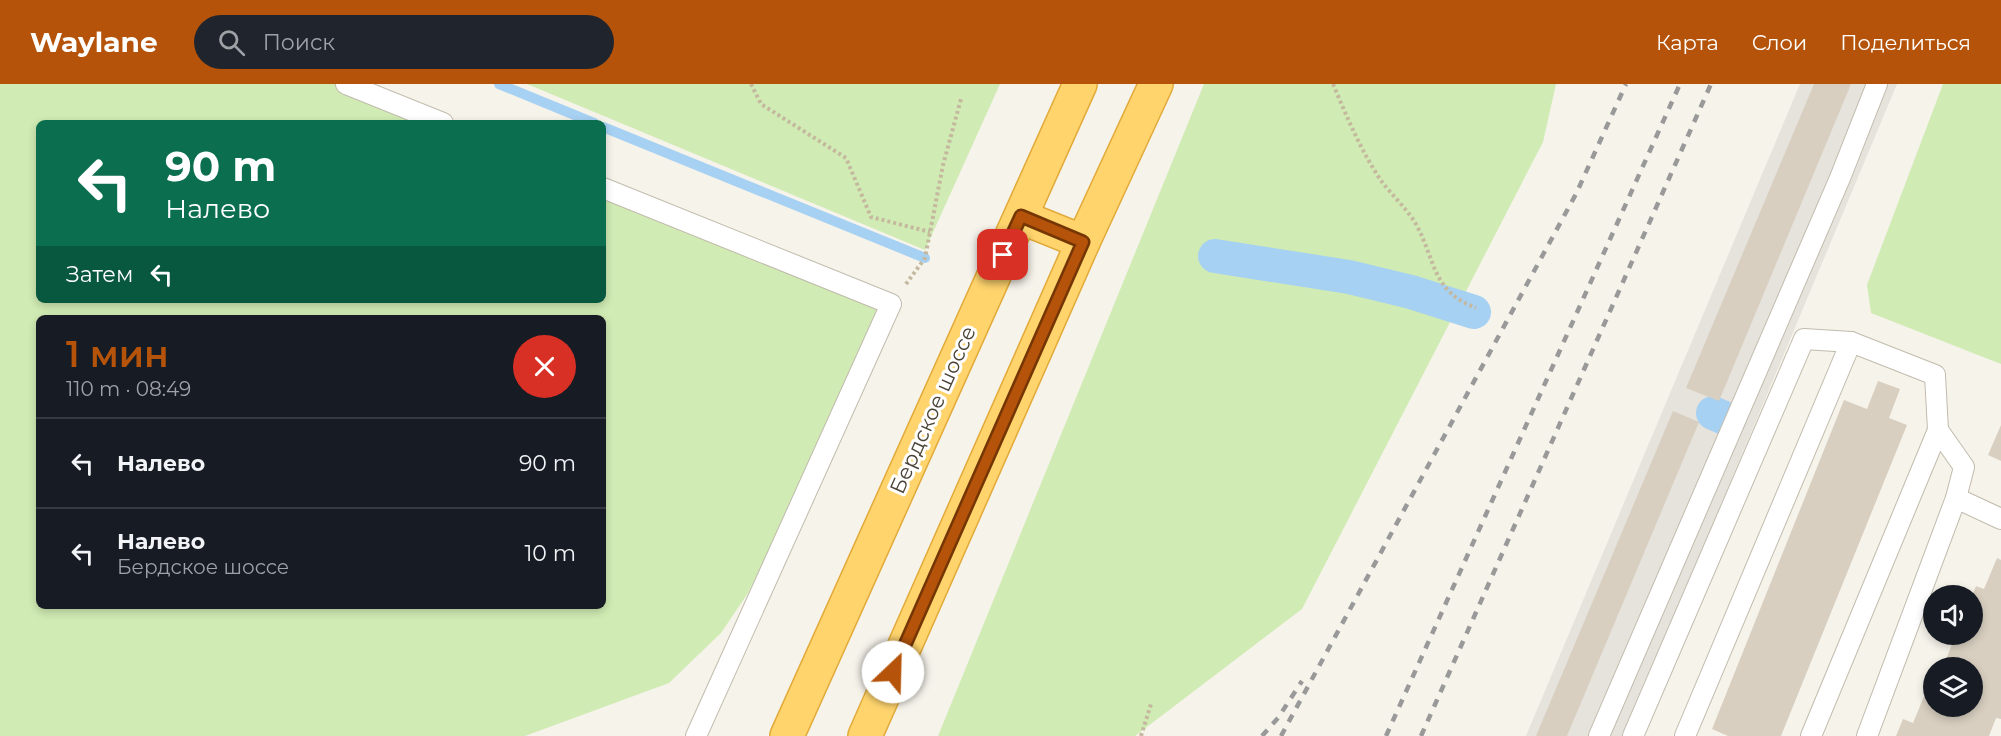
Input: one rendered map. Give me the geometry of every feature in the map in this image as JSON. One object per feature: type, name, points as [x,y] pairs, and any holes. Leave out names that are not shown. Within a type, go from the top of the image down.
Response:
[{"type":"highway","name":"Бердское шоссе","points":[[787,736],[1080,84]]},
{"type":"highway","points":[[865,736],[1083,242],[1156,84]]},
{"type":"highway","points":[[1021,216],[1083,242]]},
{"type":"lane","points":[[346,84],[436,120]]},
{"type":"lane","points":[[1599,736],[1840,178],[1877,84]]},
{"type":"lane","points":[[606,189],[891,304],[696,736]]},
{"type":"lane","points":[[1633,736],[1804,339],[1851,342],[1935,375],[1938,430],[1811,736]]},
{"type":"lane","points":[[1685,736],[1851,342]]},
{"type":"lane","points":[[1867,736],[1956,498],[1964,467],[1938,430]]},
{"type":"lane","points":[[1956,498],[2001,519]]},
{"type":"path","points":[[751,84],[761,104],[846,158],[871,217],[930,232]]},
{"type":"path","points":[[1334,84],[1369,162],[1417,226],[1425,251],[1446,289],[1458,300],[1476,308]]},
{"type":"path","points":[[891,304],[925,258],[943,165],[961,99]]},
{"type":"path","points":[[1141,736],[1152,705]]},
{"type":"shaded area","points":[[1800,84],[1897,84],[1624,736],[1526,736]]},
{"type":"green space","points":[[0,84],[355,84],[441,120],[36,120],[36,303],[606,303],[606,189],[890,308],[748,593],[721,633],[669,683],[525,736],[0,736]]},
{"type":"green space","points":[[527,84],[1000,84],[925,250]]},
{"type":"green space","points":[[1204,84],[1556,84],[1543,142],[1302,609],[1135,736],[938,736]]},
{"type":"green space","points":[[1943,84],[2001,84],[2001,364],[1871,313],[1867,285]]},
{"type":"building","points":[[1814,84],[1851,84],[1719,401],[1686,388]]},
{"type":"building","points":[[1878,381],[1900,389],[1889,418],[1907,425],[1781,736],[1728,736],[1712,729],[1844,400],[1867,409]]},
{"type":"building","points":[[1673,411],[1699,422],[1567,736],[1536,736]]},
{"type":"building","points":[[2001,425],[2001,461],[1988,455]]},
{"type":"building","points":[[1997,558],[2001,560],[2001,719],[1996,718],[1989,736],[1896,736],[1903,719],[1913,723],[1923,699],[1923,717],[1983,717],[1983,657],[1947,657],[1952,645],[1983,645],[1984,589]]},
{"type":"waterway","points":[[499,84],[587,120]]},
{"type":"waterway","points":[[606,128],[925,258]]},
{"type":"waterway","points":[[1215,256],[1349,277],[1411,292],[1474,312]]},
{"type":"waterway","points":[[1713,413],[1729,420]]},
{"type":"railway","points":[[1281,736],[1576,194],[1626,84]]},
{"type":"railway","points":[[1386,736],[1680,84]]},
{"type":"railway","points":[[1421,736],[1711,84]]},
{"type":"railway","points":[[1262,736],[1278,718],[1302,681]]},
{"type":"route","points":[[893,672],[1083,242],[1021,216],[1003,255]]}]
